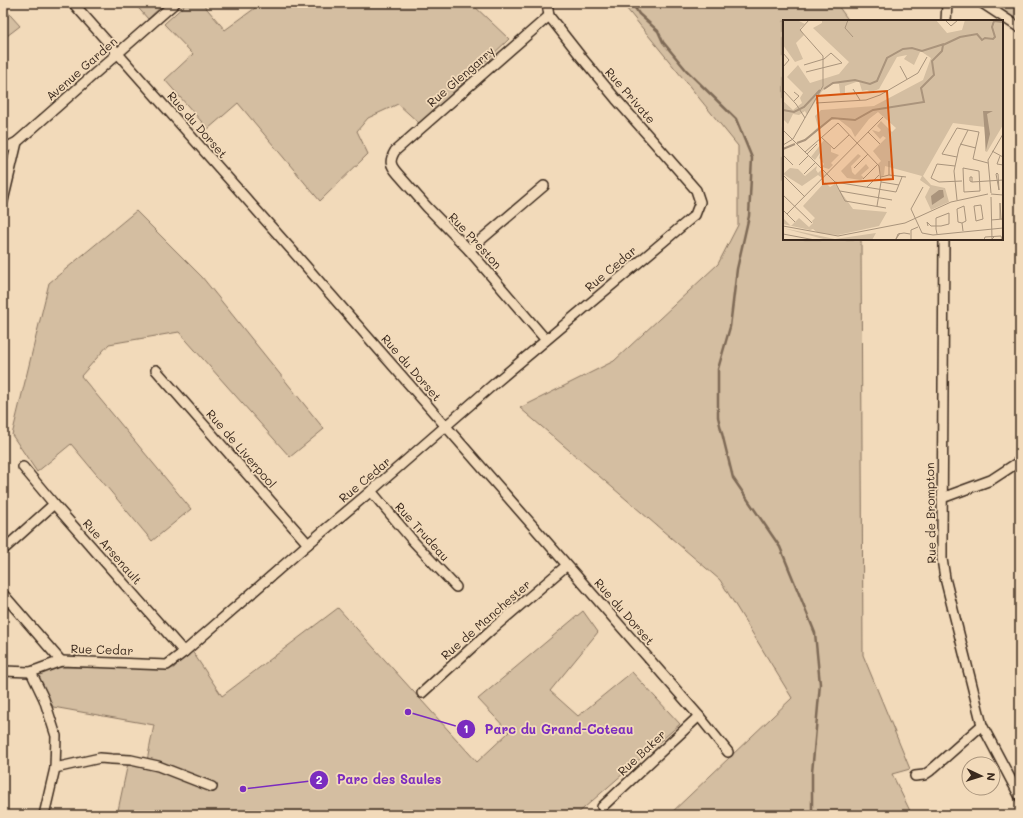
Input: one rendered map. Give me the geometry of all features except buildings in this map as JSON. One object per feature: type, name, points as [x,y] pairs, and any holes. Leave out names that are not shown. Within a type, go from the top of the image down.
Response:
[{"type":"street","name":"Rue du Dorset","points":[[73,3],[290,248],[566,566],[699,716],[728,752]]},
{"type":"street","name":"Avenue Garden","points":[[3,149],[17,142],[175,3]]},
{"type":"street","points":[[547,3],[549,16]]},
{"type":"street","points":[[946,20],[947,3]]},
{"type":"street","points":[[982,3],[1020,28]]},
{"type":"street","name":"Rue Glengarry","points":[[391,158],[395,151],[549,16]]},
{"type":"street","name":"Rue Private","points":[[549,16],[616,99],[696,190],[700,202]]},
{"type":"street","points":[[3,201],[17,142]]},
{"type":"street","name":"Rue Preston","points":[[391,158],[391,163],[398,174],[427,207],[469,250],[546,340]]},
{"type":"street","points":[[469,250],[544,186]]},
{"type":"street","name":"Rue Cedar","points":[[3,671],[31,672],[61,661],[167,664],[184,652],[546,340],[695,215],[700,202]]},
{"type":"street","name":"Rue de Brompton","points":[[944,240],[942,552],[945,578],[982,725],[1020,796]]},
{"type":"street","name":"Rue de Liverpool","points":[[156,370],[308,544]]},
{"type":"street","points":[[942,498],[990,480],[1020,462]]},
{"type":"street","name":"Rue Arsenault","points":[[23,467],[184,652]]},
{"type":"street","name":"Rue Trudeau","points":[[371,491],[413,541],[456,587]]},
{"type":"street","points":[[3,550],[54,504]]},
{"type":"street","name":"Rue de Manchester","points":[[422,693],[491,630],[566,566]]},
{"type":"street","points":[[3,594],[22,614],[61,661]]},
{"type":"street","points":[[31,672],[44,699],[56,736],[55,768],[44,815]]},
{"type":"street","name":"Rue Baker","points":[[602,807],[699,716]]},
{"type":"street","points":[[915,776],[924,775],[930,772],[982,725]]},
{"type":"street","points":[[55,768],[100,758],[131,760],[158,766],[212,787]]},
{"type":"shaded area","points":[[134,3],[165,3],[148,19]]},
{"type":"shaded area","points":[[187,3],[202,3],[225,30],[262,3],[471,3],[509,39],[420,124],[398,104],[368,118],[357,131],[368,154],[320,201],[238,103],[208,129],[165,80],[193,54],[164,24]]},
{"type":"shaded area","points":[[622,3],[836,3],[848,20],[783,20],[783,240],[861,240],[863,655],[910,769],[892,774],[912,815],[669,815],[792,698],[720,580],[520,408],[614,361],[718,264],[738,225],[738,146]]},
{"type":"shaded area","points":[[990,3],[1020,3],[1020,22]]},
{"type":"shaded area","points":[[3,7],[20,26],[3,39]]},
{"type":"shaded area","points":[[136,211],[202,277],[324,429],[290,457],[179,332],[109,344],[81,376],[191,509],[152,541],[71,444],[37,472],[12,435],[49,283]]},
{"type":"shaded area","points":[[338,608],[477,762],[509,732],[478,699],[583,611],[598,632],[550,691],[578,716],[632,672],[680,724],[576,815],[117,815],[128,763],[147,761],[154,725],[53,707],[34,670],[60,667],[174,668],[190,648],[222,696]]},
{"type":"waterway","points":[[632,3],[639,14],[658,31],[663,42],[687,71],[736,119],[752,158],[749,216],[737,269],[730,327],[718,369],[718,417],[733,478],[780,547],[815,633],[820,684],[812,773],[812,815]]},
{"type":"place","name":"Parc du Grand-Coteau","points":[[408,712]]},
{"type":"place","name":"Parc des Saules","points":[[243,789]]}]
